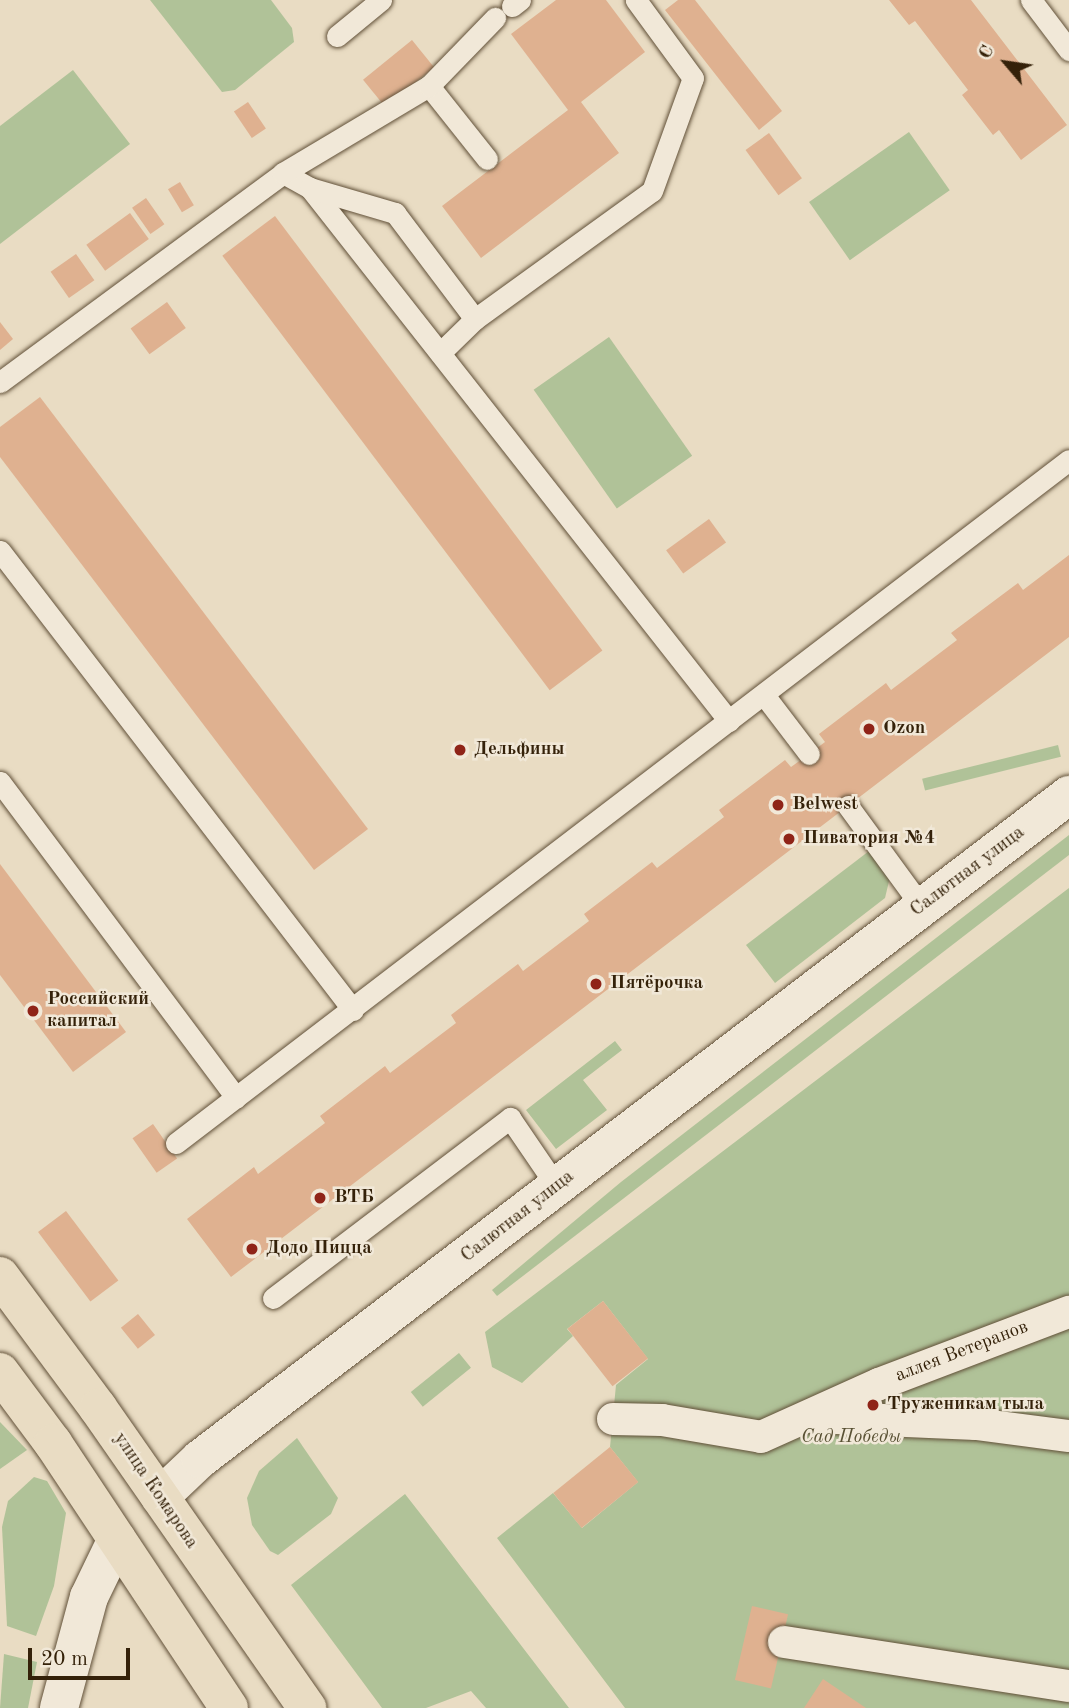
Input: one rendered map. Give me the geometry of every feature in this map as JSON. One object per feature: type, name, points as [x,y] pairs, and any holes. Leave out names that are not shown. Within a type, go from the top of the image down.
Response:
[{"type":"main road","name":"улица Комарова","points":[[0,1276],[160,1497],[307,1708]]},
{"type":"main road","points":[[0,1372],[117,1539],[229,1708]]},
{"type":"main road","name":"Салютная улица","points":[[117,1539],[160,1497]]},
{"type":"street","name":"Салютная улица","points":[[160,1497],[200,1459],[1069,795]]},
{"type":"street","name":"аллея Ветеранов","points":[[613,1419],[662,1420],[761,1437],[805,1416],[1069,1312]]},
{"type":"street","points":[[805,1416],[976,1424],[1069,1436]]},
{"type":"street","name":"Салютная улица","points":[[59,1708],[89,1598],[117,1539]]},
{"type":"street","points":[[784,1642],[1069,1686]]},
{"type":"lane","points":[[337,36],[381,0]]},
{"type":"lane","points":[[440,353],[475,319],[652,191],[693,78],[636,0]]},
{"type":"lane","points":[[1031,0],[1069,50]]},
{"type":"lane","points":[[0,382],[283,173],[429,86],[509,8]]},
{"type":"lane","points":[[429,86],[487,159]]},
{"type":"lane","points":[[283,173],[310,188],[395,213],[475,319]]},
{"type":"lane","points":[[310,188],[729,720]]},
{"type":"lane","points":[[176,1143],[1069,460]]},
{"type":"lane","points":[[0,551],[353,1010]]},
{"type":"lane","points":[[764,695],[809,754]]},
{"type":"lane","points":[[0,782],[236,1098]]},
{"type":"lane","points":[[848,806],[922,907]]},
{"type":"lane","points":[[273,1298],[510,1118],[556,1187]]},
{"type":"green space","points":[[150,0],[271,0],[292,28],[294,42],[235,90],[222,92]]},
{"type":"green space","points":[[73,70],[130,144],[0,244],[0,126]]},
{"type":"green space","points":[[909,132],[950,190],[850,260],[809,202]]},
{"type":"green space","points":[[609,337],[692,456],[617,509],[534,390]]},
{"type":"green space","points":[[1058,745],[1061,757],[925,791],[922,779]]},
{"type":"green space","points":[[1069,835],[1069,855],[497,1296],[492,1290],[621,1182]]},
{"type":"green space","points":[[873,848],[890,877],[885,898],[775,983],[746,945]]},
{"type":"green space","name":"Сад Победы","points":[[1069,888],[1069,1708],[625,1708],[497,1538],[553,1493],[582,1528],[638,1482],[610,1447],[616,1385],[648,1359],[603,1301],[567,1329],[573,1336],[522,1383],[492,1367],[485,1332]]},
{"type":"green space","points":[[615,1041],[622,1050],[583,1080],[607,1110],[556,1149],[526,1110]]},
{"type":"green space","points":[[459,1353],[471,1368],[423,1407],[411,1392]]},
{"type":"green space","points":[[0,1422],[27,1450],[0,1469]]},
{"type":"green space","points":[[297,1438],[338,1498],[331,1514],[278,1555],[270,1551],[252,1525],[247,1498],[259,1471]]},
{"type":"green space","points":[[34,1477],[47,1481],[66,1513],[54,1586],[36,1636],[7,1626],[2,1527],[8,1501]]},
{"type":"green space","points":[[405,1494],[569,1708],[486,1708],[471,1691],[426,1708],[382,1708],[291,1585]]},
{"type":"green space","points":[[4,1654],[37,1662],[28,1708],[0,1708]]},
{"type":"building","points":[[556,0],[606,0],[645,52],[581,102],[619,153],[481,258],[442,206],[568,110],[511,34]]},
{"type":"building","points":[[678,0],[695,0],[782,111],[759,130],[665,10]]},
{"type":"building","points":[[889,0],[971,0],[1067,125],[1021,160],[999,130],[993,135],[962,95],[968,90],[915,21],[909,25]]},
{"type":"building","points":[[412,40],[434,67],[385,107],[363,80]]},
{"type":"building","points":[[248,102],[266,129],[252,138],[234,112]]},
{"type":"building","points":[[769,133],[802,178],[778,195],[746,150]]},
{"type":"building","points":[[180,182],[194,205],[182,212],[168,189]]},
{"type":"building","points":[[146,198],[164,224],[150,234],[132,208]]},
{"type":"building","points":[[130,213],[149,239],[105,271],[86,245]]},
{"type":"building","points":[[275,216],[602,650],[550,690],[222,256]]},
{"type":"building","points":[[76,254],[94,280],[69,298],[51,272]]},
{"type":"building","points":[[167,302],[186,328],[149,354],[131,328]]},
{"type":"building","points":[[0,322],[13,339],[0,350]]},
{"type":"building","points":[[40,397],[368,829],[314,870],[0,457],[0,427]]},
{"type":"building","points":[[709,519],[726,542],[683,574],[666,550]]},
{"type":"building","points":[[1069,555],[1069,637],[231,1277],[187,1219],[254,1167],[258,1174],[325,1123],[320,1116],[385,1066],[390,1073],[456,1023],[451,1015],[518,964],[523,971],[589,921],[584,914],[652,862],[657,868],[724,817],[719,810],[785,760],[791,767],[825,742],[819,734],[886,683],[891,690],[957,640],[951,633],[1018,583],[1023,590]]},
{"type":"building","points":[[0,864],[126,1032],[73,1072],[0,975]]},
{"type":"building","points":[[153,1124],[177,1158],[157,1173],[133,1138]]},
{"type":"building","points":[[66,1211],[118,1280],[90,1302],[38,1232]]},
{"type":"building","points":[[603,1301],[648,1359],[612,1386],[568,1329]]},
{"type":"building","points":[[138,1314],[155,1335],[138,1349],[121,1328]]},
{"type":"building","points":[[610,1447],[638,1482],[582,1528],[553,1493]]},
{"type":"building","points":[[752,1606],[788,1614],[771,1688],[735,1680]]},
{"type":"building","points":[[823,1679],[866,1708],[804,1708]]},
{"type":"place","name":"Ozon","points":[[869,729]]},
{"type":"place","name":"Дельфины","points":[[460,750]]},
{"type":"place","name":"Belwest","points":[[778,805]]},
{"type":"place","name":"Пиватория №4","points":[[789,839]]},
{"type":"place","name":"Пятёрочка","points":[[596,984]]},
{"type":"place","name":"Российский капитал","points":[[33,1011]]},
{"type":"place","name":"ВТБ","points":[[320,1198]]},
{"type":"place","name":"Додо Пицца","points":[[252,1249]]},
{"type":"place","name":"Труженикам тыла","points":[[873,1405]]}]
